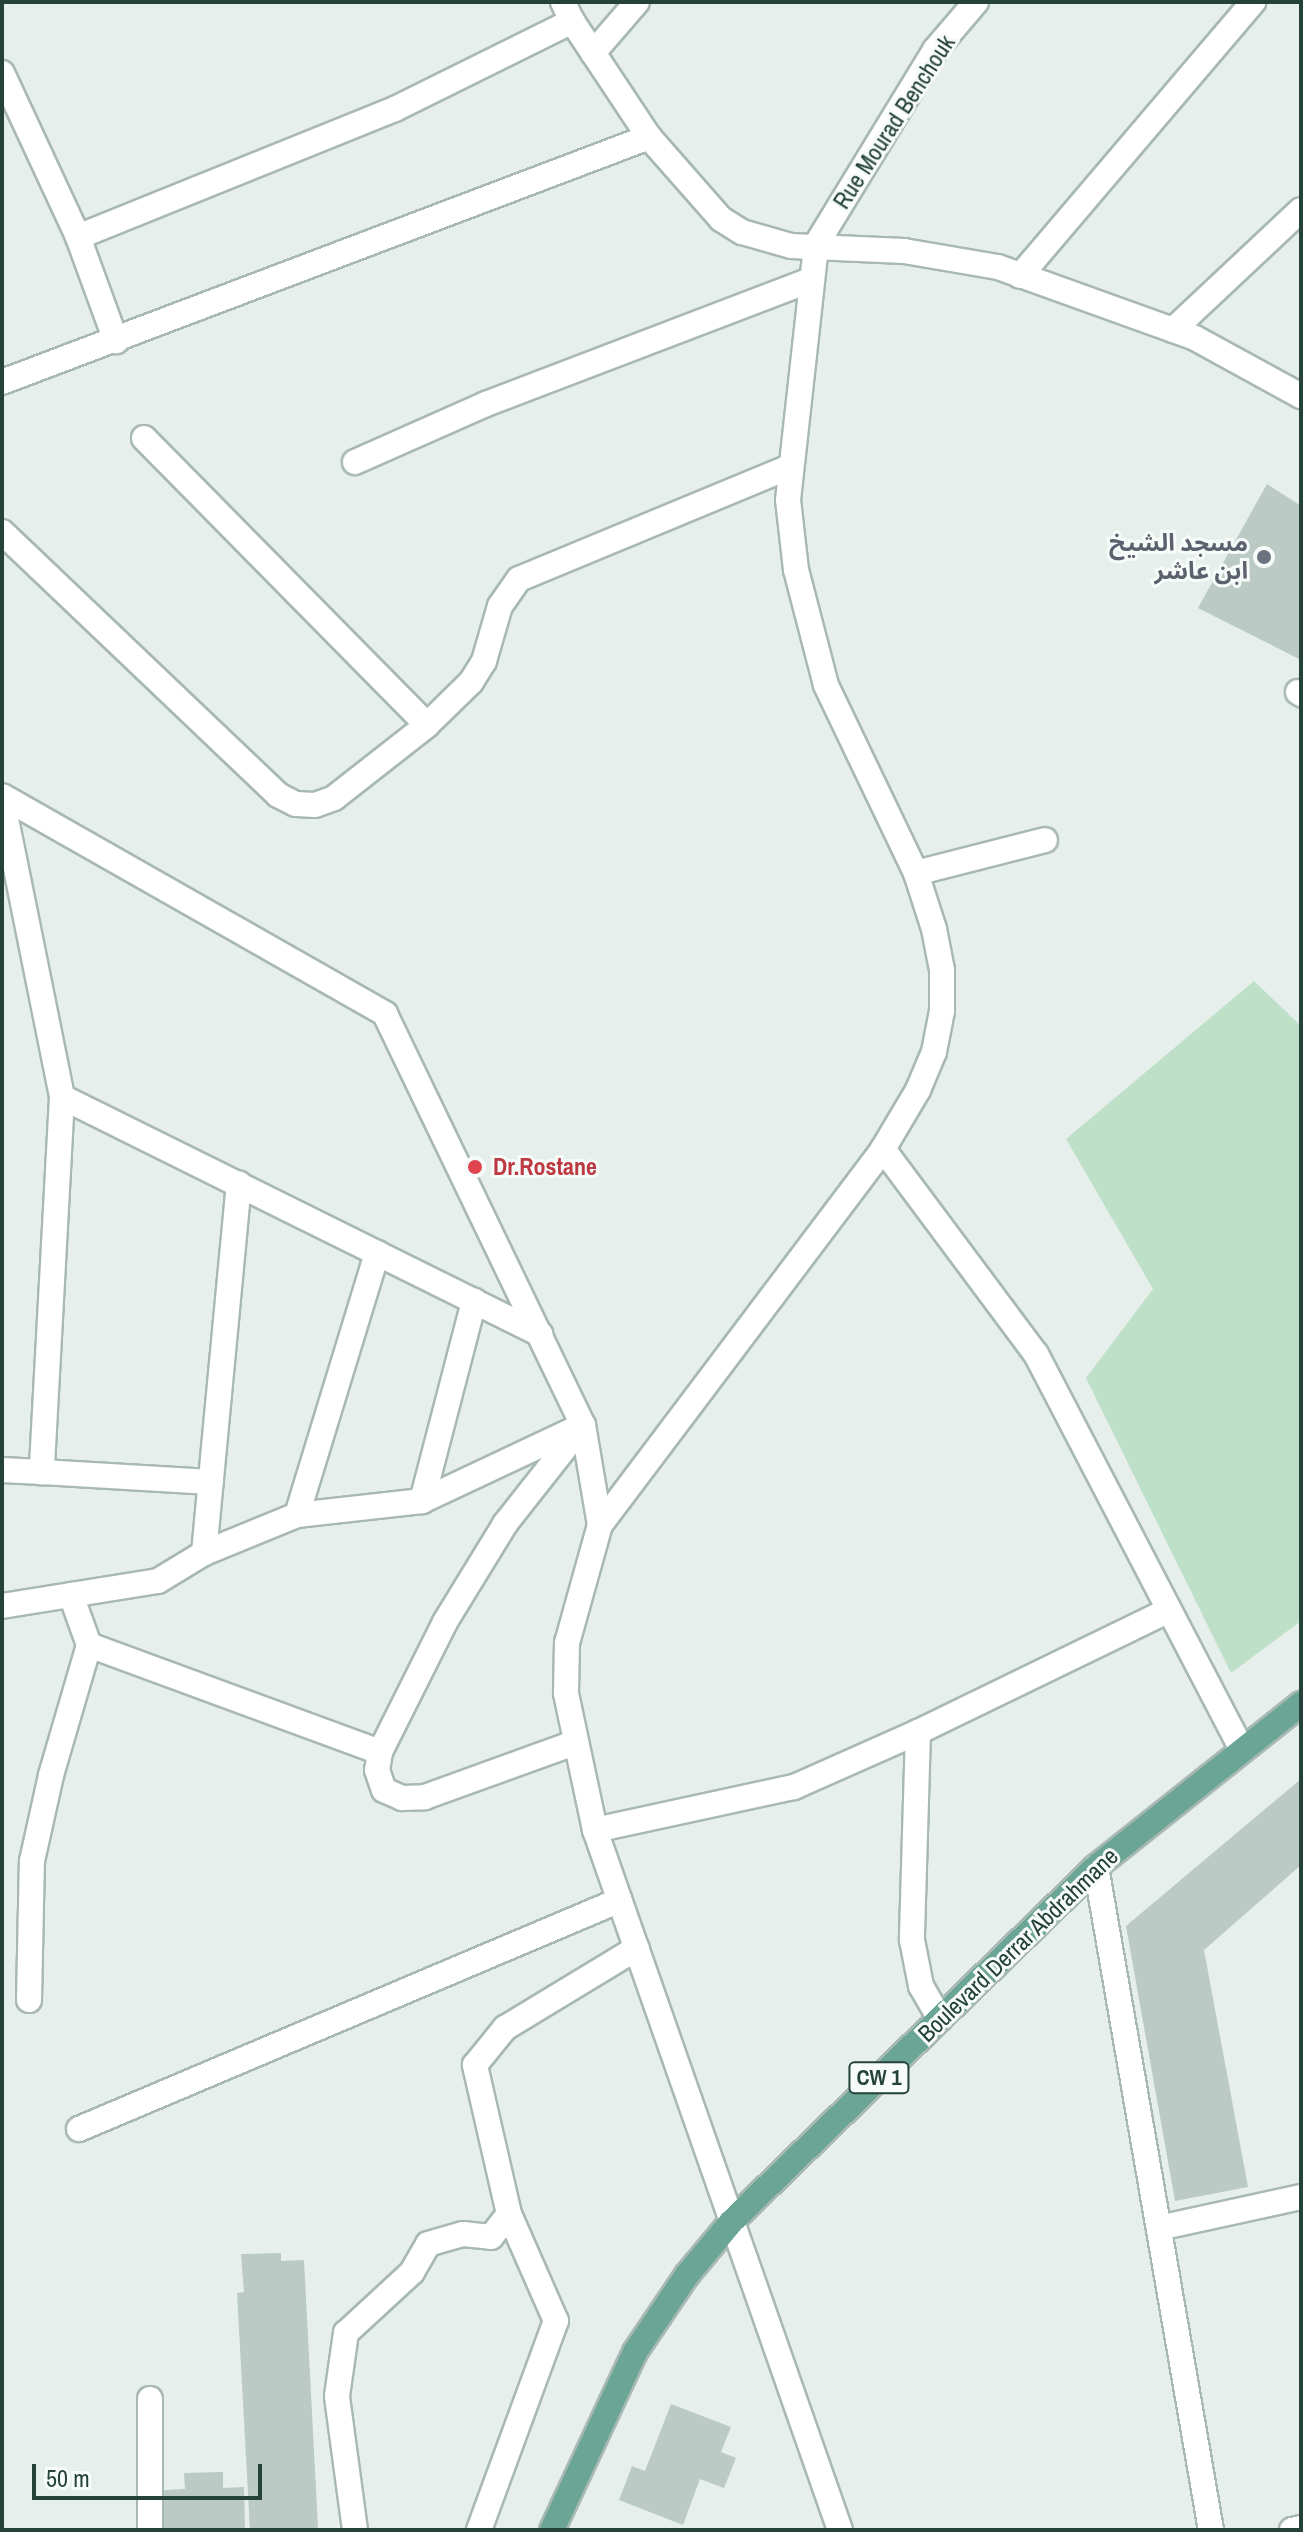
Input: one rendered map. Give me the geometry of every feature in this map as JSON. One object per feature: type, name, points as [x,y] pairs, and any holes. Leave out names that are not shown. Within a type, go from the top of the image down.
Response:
[{"type":"main road","name":"Boulevard Derrar Abdrahmane","points":[[552,2530],[635,2352],[687,2275],[732,2221],[1096,1867],[1241,1748],[1301,1704]]},
{"type":"street","points":[[593,53],[637,2]]},
{"type":"street","name":"Rue Mourad Benchouk","points":[[816,245],[935,50],[976,2]]},
{"type":"street","points":[[1020,276],[1253,2]]},
{"type":"street","points":[[78,237],[395,109],[568,12],[649,137],[721,219],[742,232],[791,246],[904,251],[998,267],[1173,330],[1208,345],[1301,396]]},
{"type":"street","points":[[2,73],[78,237],[116,341]]},
{"type":"street","points":[[2,382],[649,137]]},
{"type":"street","points":[[1173,330],[1301,210]]},
{"type":"street","points":[[816,245],[790,467],[788,500],[796,570],[826,685],[916,873],[934,929],[942,970],[942,1011],[934,1052],[918,1090],[883,1149],[600,1525],[567,1643],[566,1693],[574,1743],[595,1830],[840,2530]]},
{"type":"street","points":[[355,462],[486,404],[811,280]]},
{"type":"street","points":[[144,438],[427,725]]},
{"type":"street","points":[[2,532],[286,800],[315,805],[334,798],[427,725],[471,682],[484,661],[500,606],[519,579],[790,467]]},
{"type":"street","points":[[2,797],[62,1097],[42,1472]]},
{"type":"street","points":[[2,797],[385,1014],[583,1425],[600,1525]]},
{"type":"street","points":[[916,873],[1045,840]]},
{"type":"street","points":[[62,1097],[540,1334]]},
{"type":"street","points":[[883,1149],[1036,1354],[1241,1748]]},
{"type":"street","points":[[204,1553],[239,1184]]},
{"type":"street","points":[[297,1515],[377,1253]]},
{"type":"street","points":[[422,1501],[474,1301]]},
{"type":"street","points":[[2,1606],[158,1581],[204,1553],[297,1515],[422,1501],[583,1425]]},
{"type":"street","points":[[574,1743],[425,1797],[402,1798],[384,1790],[377,1770],[380,1752],[445,1622],[505,1524],[583,1425]]},
{"type":"street","points":[[2,1470],[211,1482]]},
{"type":"street","points":[[29,2000],[32,1861],[51,1775],[89,1645],[71,1595]]},
{"type":"street","points":[[595,1830],[794,1787],[918,1732],[1169,1610]]},
{"type":"street","points":[[89,1645],[380,1752]]},
{"type":"street","points":[[918,1732],[912,1940],[921,1986],[940,2019]]},
{"type":"street","points":[[1096,1867],[1211,2530]]},
{"type":"street","points":[[79,2129],[620,1900]]},
{"type":"street","points":[[479,2530],[556,2321],[509,2214],[475,2065],[505,2028],[637,1948]]},
{"type":"street","points":[[1159,2228],[1301,2197]]},
{"type":"street","points":[[355,2530],[337,2396],[346,2333],[412,2272],[428,2244],[463,2234],[491,2237],[509,2214]]},
{"type":"street","points":[[150,2399],[150,2530]]},
{"type":"street","points":[[1292,2530],[1301,2528]]},
{"type":"green space","points":[[1254,981],[1301,1026],[1301,1621],[1231,1673],[1086,1378],[1153,1289],[1066,1139]]},
{"type":"building","name":"مسجد الشيخ ابن عاشر","points":[[1267,484],[1301,506],[1301,660],[1198,608]]},
{"type":"building","points":[[1301,1779],[1301,1865],[1204,1950],[1248,2187],[1175,2201],[1126,1926]]},
{"type":"building","points":[[281,2253],[281,2261],[304,2260],[318,2527],[315,2530],[250,2530],[237,2293],[244,2292],[241,2254]]},
{"type":"building","points":[[671,2404],[731,2427],[721,2452],[736,2458],[724,2488],[700,2479],[683,2525],[619,2500],[632,2466],[645,2471]]},
{"type":"building","points":[[223,2472],[223,2488],[244,2487],[245,2530],[152,2530],[150,2491],[185,2489],[184,2473]]},
{"type":"place","name":"مسجد الشيخ ابن عاشر","points":[[1264,557]]},
{"type":"place","name":"Dr.Rostane","points":[[475,1167]]}]
